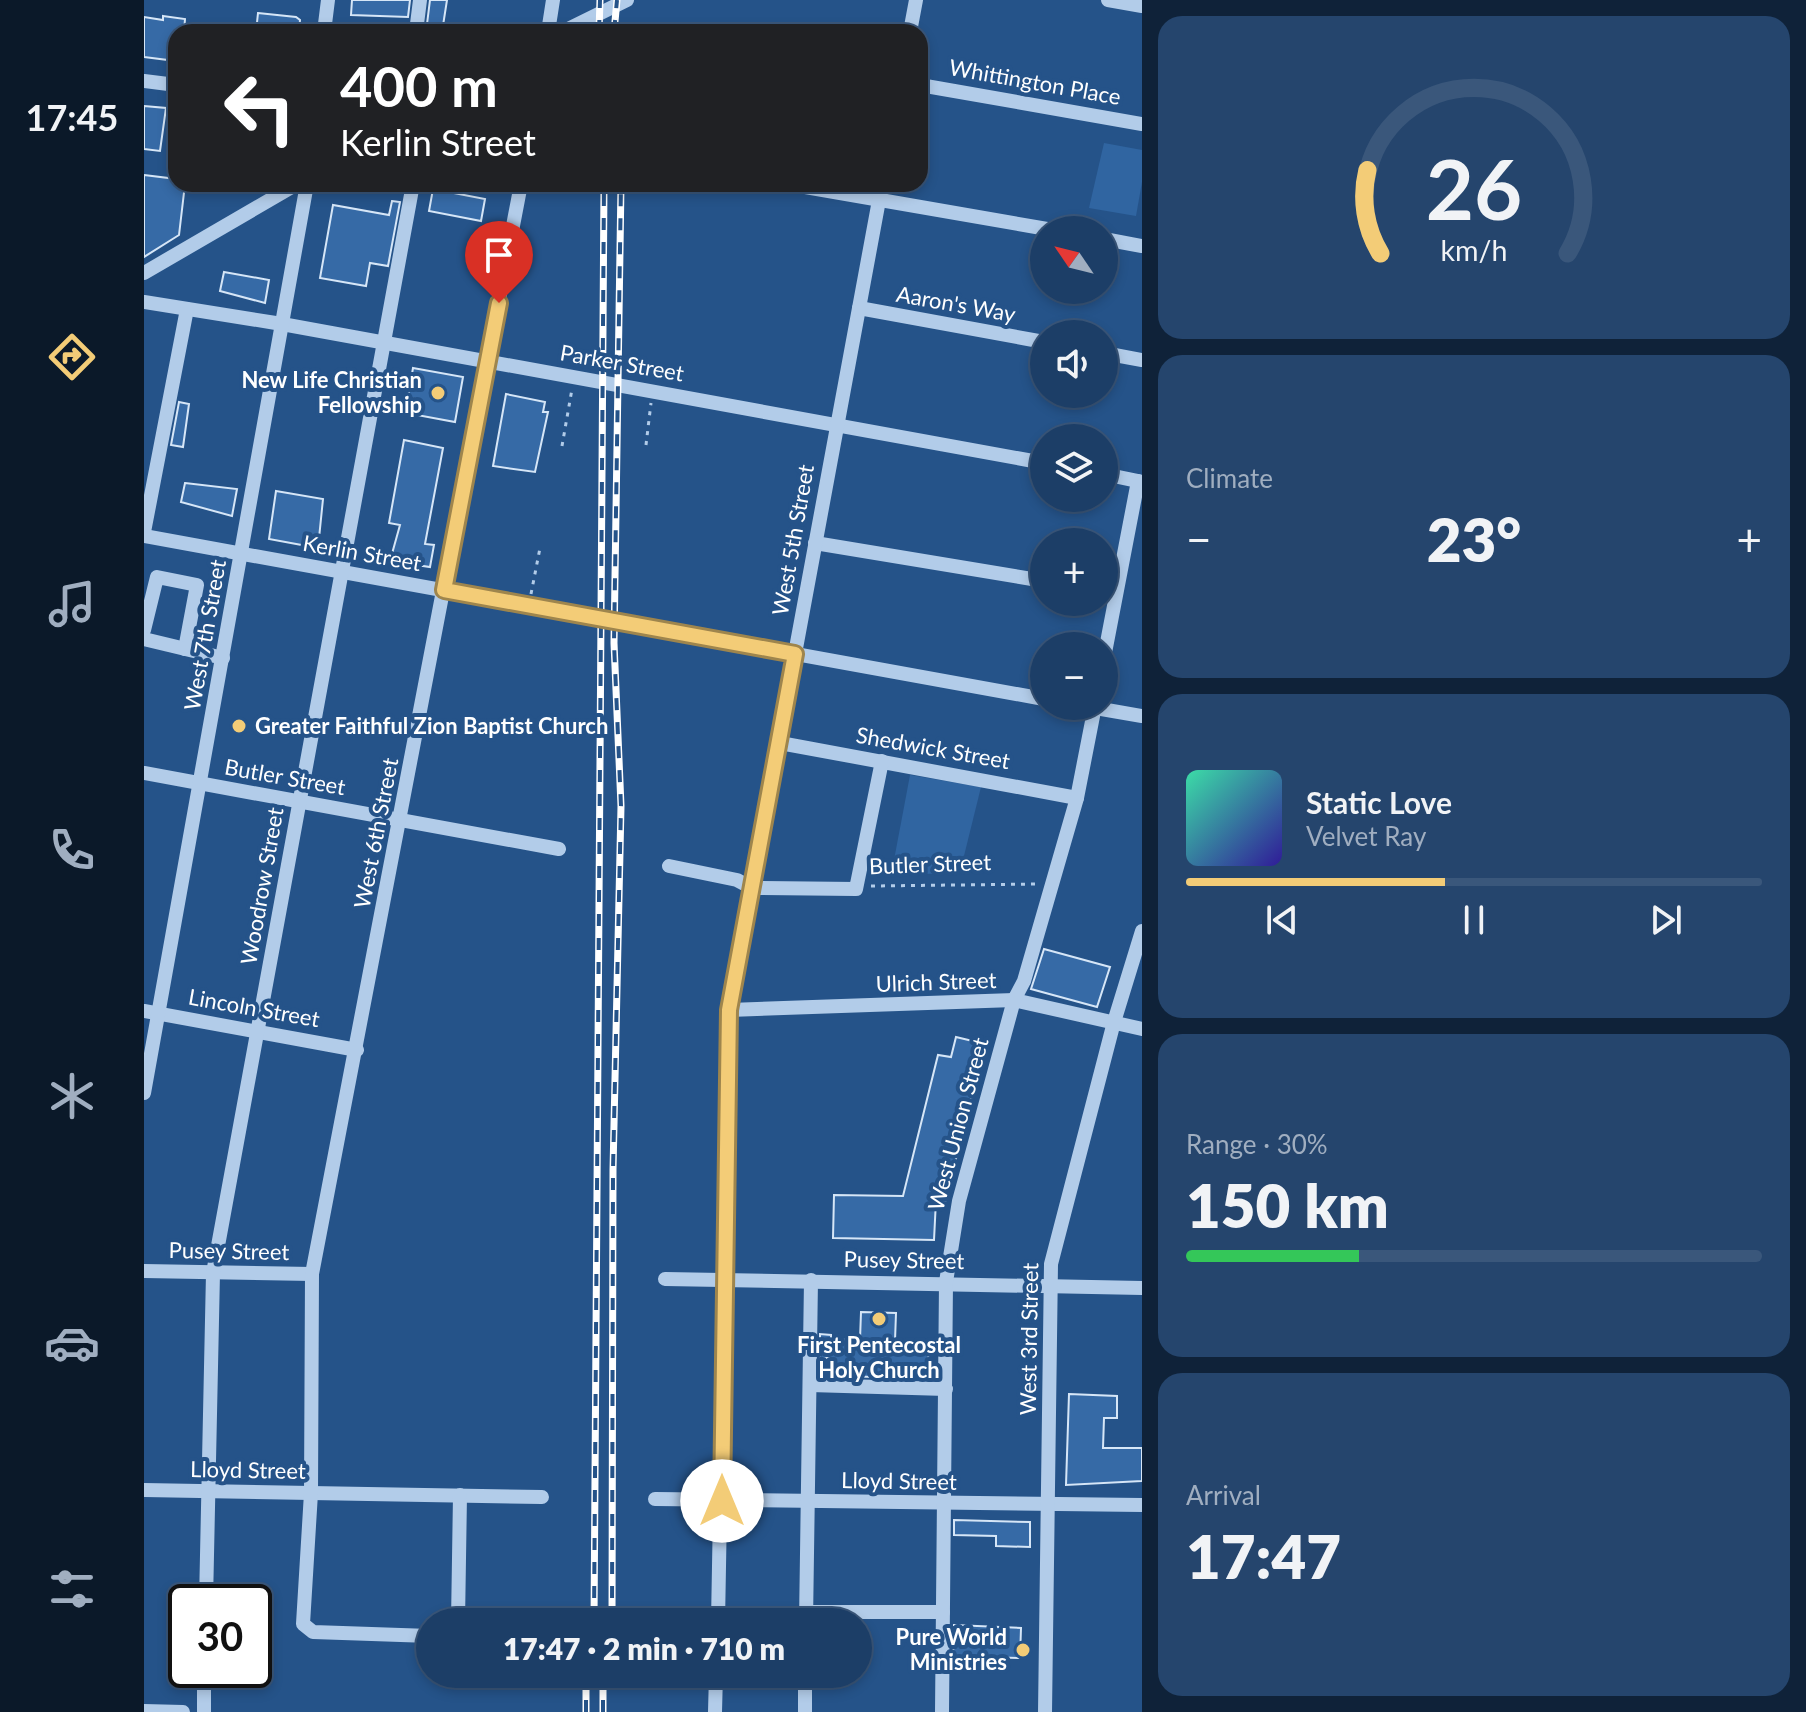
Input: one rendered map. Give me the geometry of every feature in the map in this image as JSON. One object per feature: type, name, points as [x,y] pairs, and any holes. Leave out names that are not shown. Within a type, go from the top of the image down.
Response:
[{"type":"street","points":[[325,24],[328,0]]},
{"type":"street","points":[[417,24],[420,0]]},
{"type":"street","points":[[549,24],[553,0]]},
{"type":"street","points":[[578,24],[627,0]]},
{"type":"street","points":[[912,24],[916,0]]},
{"type":"street","points":[[1108,0],[1142,6]]},
{"type":"street","points":[[144,81],[168,84]]},
{"type":"street","name":"Whittington Place","points":[[928,86],[1142,124]]},
{"type":"street","points":[[144,273],[283,192]]},
{"type":"street","name":"West 7th Street","points":[[144,1093],[306,192]]},
{"type":"street","name":"Woodrow Street","points":[[206,1584],[213,1273],[412,192]]},
{"type":"street","name":"West 6th Street","points":[[416,1636],[313,1632],[305,1627],[302,1620],[311,1493],[312,1274],[402,820],[520,192]]},
{"type":"street","points":[[880,192],[1030,225]]},
{"type":"street","name":"West 5th Street","points":[[718,1608],[729,1010],[880,192]]},
{"type":"street","points":[[1118,242],[1142,246]]},
{"type":"street","name":"Parker Street","points":[[144,302],[837,423],[1030,460]]},
{"type":"street","name":"Aaron's Way","points":[[859,308],[1030,339]]},
{"type":"street","points":[[144,534],[187,309]]},
{"type":"street","points":[[1118,356],[1142,360]]},
{"type":"street","points":[[1118,477],[1140,481],[1118,562]]},
{"type":"street","name":"Kerlin Street","points":[[144,534],[1030,696]]},
{"type":"street","points":[[815,543],[1030,579]]},
{"type":"street","points":[[144,630],[157,577],[197,585],[185,649]]},
{"type":"street","points":[[144,639],[223,658]]},
{"type":"street","points":[[1118,712],[1142,716]]},
{"type":"street","name":"West Union Street","points":[[942,1712],[946,1282],[959,1201],[1014,1000],[1024,981],[1077,798],[1089,720]]},
{"type":"street","name":"Shedwick Street","points":[[780,743],[1077,798]]},
{"type":"street","points":[[856,889],[882,761]]},
{"type":"street","name":"Butler Street","points":[[144,773],[559,849]]},
{"type":"street","name":"Butler Street","points":[[669,866],[737,880],[752,888],[856,889]]},
{"type":"street","name":"West 3rd Street","points":[[1045,1712],[1051,1264],[1114,1022],[1142,931]]},
{"type":"street","name":"Ulrich Street","points":[[729,1010],[1014,1000],[1142,1029]]},
{"type":"street","name":"Lincoln Street","points":[[144,1011],[357,1050]]},
{"type":"street","name":"Pusey Street","points":[[144,1271],[312,1274]]},
{"type":"street","name":"Pusey Street","points":[[665,1279],[1142,1288]]},
{"type":"street","points":[[806,1608],[811,1280]]},
{"type":"street","points":[[810,1385],[946,1389]]},
{"type":"street","name":"Lloyd Street","points":[[144,1490],[542,1497]]},
{"type":"street","points":[[458,1608],[460,1495]]},
{"type":"street","name":"Lloyd Street","points":[[655,1499],[1142,1505]]},
{"type":"street","points":[[872,1615],[943,1612]]},
{"type":"street","points":[[204,1688],[204,1712]]},
{"type":"street","points":[[715,1712],[716,1688]]},
{"type":"street","points":[[805,1688],[805,1712]]},
{"type":"street","points":[[144,1711],[183,1712]]},
{"type":"path","points":[[562,446],[575,377]]},
{"type":"path","points":[[646,445],[652,392]]},
{"type":"path","points":[[529,605],[540,548]]},
{"type":"path","name":"Butler Street","points":[[856,889],[1051,885]]},
{"type":"shaded area","points":[[1104,143],[1142,150],[1142,182],[1136,216],[1089,208]]},
{"type":"shaded area","points":[[910,775],[981,787],[960,872],[891,876]]},
{"type":"building","points":[[352,0],[410,0],[408,17],[351,15]]},
{"type":"building","points":[[430,0],[447,0],[443,24],[427,24]]},
{"type":"building","points":[[258,13],[300,20],[300,24],[257,24]]},
{"type":"building","points":[[163,16],[185,19],[185,24],[168,24],[168,60],[144,57],[144,17],[163,20]]},
{"type":"building","points":[[144,106],[166,108],[160,151],[144,149]]},
{"type":"building","points":[[144,175],[168,178],[168,192],[184,192],[179,235],[144,257]]},
{"type":"building","points":[[432,192],[485,199],[481,221],[429,211]]},
{"type":"building","points":[[392,201],[400,202],[388,266],[370,263],[366,286],[320,278],[333,205],[389,215]]},
{"type":"building","points":[[224,272],[269,280],[265,303],[220,291]]},
{"type":"building","points":[[413,368],[463,377],[455,422],[417,415],[420,400],[408,397]]},
{"type":"building","points":[[506,394],[545,402],[543,412],[548,412],[535,472],[493,466]]},
{"type":"building","points":[[179,402],[189,404],[183,447],[171,445]]},
{"type":"building","points":[[404,440],[443,448],[425,544],[434,545],[430,567],[390,561],[400,525],[389,523]]},
{"type":"building","points":[[185,483],[237,489],[232,516],[181,502]]},
{"type":"building","points":[[276,491],[323,499],[318,548],[269,539]]},
{"type":"building","points":[[1044,949],[1110,967],[1097,1007],[1031,989]]},
{"type":"building","points":[[956,1037],[985,1044],[945,1202],[936,1200],[934,1240],[833,1238],[834,1195],[903,1196],[938,1055],[951,1057]]},
{"type":"building","points":[[861,1312],[896,1313],[895,1341],[929,1341],[928,1378],[829,1376],[830,1358],[820,1358],[820,1334],[831,1335],[831,1339],[860,1340]]},
{"type":"building","points":[[1069,1394],[1117,1396],[1117,1418],[1104,1418],[1103,1448],[1142,1448],[1142,1481],[1066,1485]]},
{"type":"building","points":[[954,1520],[1030,1522],[1030,1547],[996,1546],[996,1536],[954,1535]]},
{"type":"building","points":[[954,1625],[1021,1628],[1020,1658],[953,1656]]},
{"type":"railway","points":[[599,24],[600,0]]},
{"type":"railway","points":[[615,24],[617,0]]},
{"type":"railway","points":[[594,1608],[604,192]]},
{"type":"railway","points":[[612,1608],[613,1170],[621,806],[614,643],[621,192]]},
{"type":"railway","points":[[586,1688],[586,1712]]},
{"type":"railway","points":[[603,1688],[603,1712]]},
{"type":"place","name":"New Life Christian Fellowship","points":[[438,393]]},
{"type":"place","name":"Greater Faithful Zion Baptist Church","points":[[239,726]]},
{"type":"place","name":"First Pentecostal Holy Church","points":[[879,1319]]},
{"type":"place","name":"Pure World Ministries","points":[[1023,1650]]},
{"type":"route","points":[[499,303],[444,590],[795,654],[729,1010],[722,1278],[722,1501]]}]
